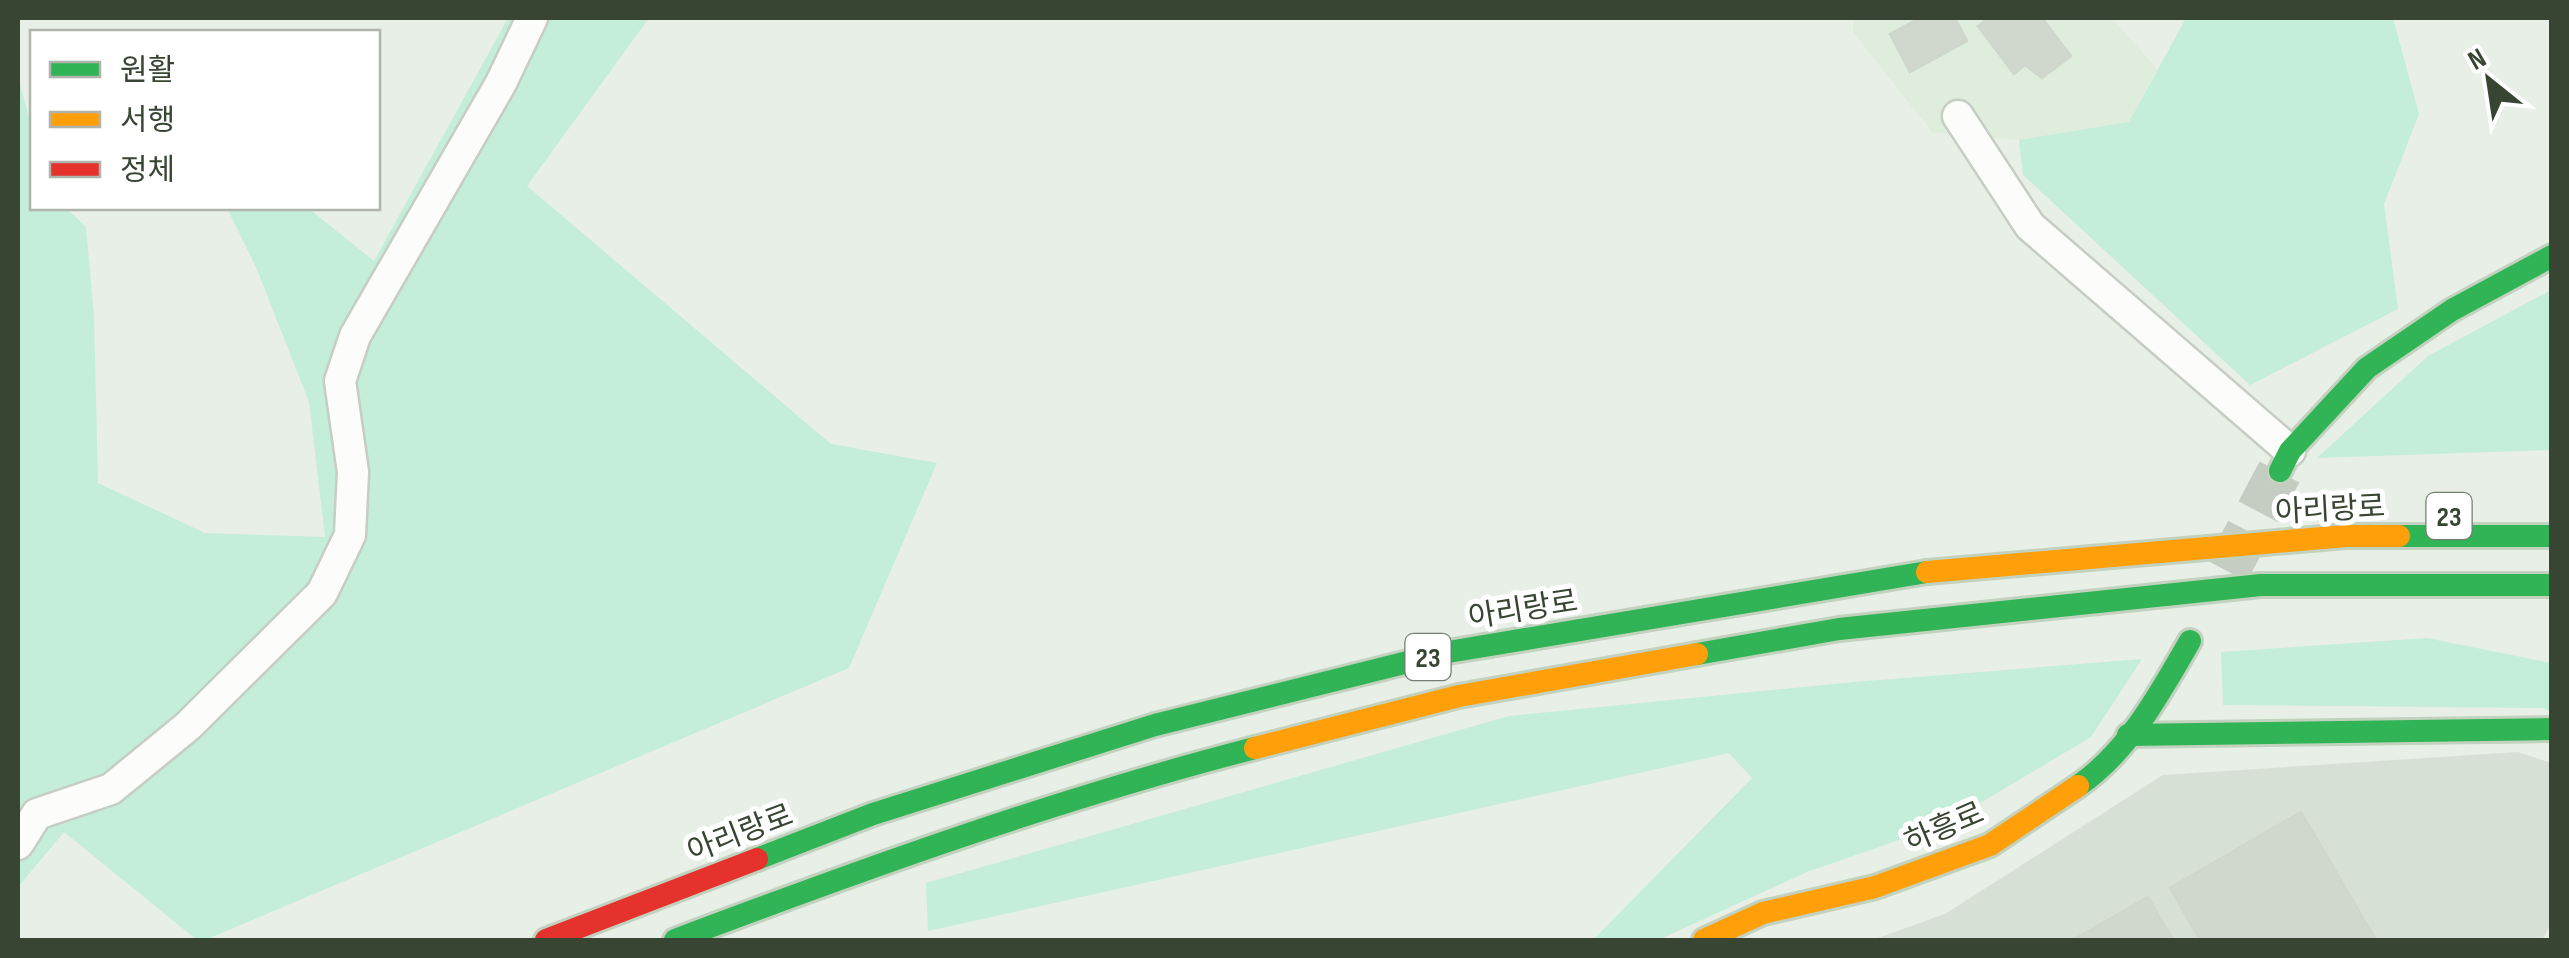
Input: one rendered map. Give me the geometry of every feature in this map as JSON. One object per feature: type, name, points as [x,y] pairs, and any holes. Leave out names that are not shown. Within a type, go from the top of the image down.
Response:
[{"type":"main road","points":[[2285,461],[2367,368],[2452,310],[2552,256]]},
{"type":"main road","name":"23","points":[[2346,536],[2458,514]]},
{"type":"main road","name":"아리랑로","points":[[546,940],[873,814],[1155,725],[1448,652],[1938,570],[2346,536],[2552,536]]},
{"type":"main road","points":[[2462,582],[2552,584]]},
{"type":"main road","name":"23","points":[[675,940],[890,860],[1174,769],[1459,696],[1839,629],[2261,585],[2462,582],[2534,609]]},
{"type":"main road","name":"하흥로","points":[[1704,940],[1763,912],[1875,887],[1990,844],[2101,770],[2154,704],[2190,641]]},
{"type":"main road","points":[[2128,736],[2552,729]]},
{"type":"street","points":[[18,844],[38,814],[111,789],[188,726],[322,593],[350,535],[352,472],[340,381],[356,336],[501,83],[532,18]]},
{"type":"street","points":[[1958,116],[2030,226],[2285,461]]},
{"type":"shaded area","points":[[1853,18],[2112,18],[2157,69],[2129,122],[2019,140],[1932,132],[1853,32]]},
{"type":"shaded area","points":[[2518,752],[2551,763],[2551,924],[2542,940],[1872,940],[1945,914],[2163,775]]},
{"type":"green space","points":[[508,18],[649,18],[527,186],[831,444],[937,463],[849,668],[205,940],[197,940],[64,832],[18,887],[18,76],[30,121],[30,210],[68,210],[86,227],[94,316],[98,483],[205,533],[325,537],[309,402],[256,267],[228,210],[310,210],[374,261]]},
{"type":"green space","points":[[2186,18],[2393,18],[2419,114],[2384,204],[2398,309],[2250,385],[2023,175],[2019,140],[2129,122]]},
{"type":"green space","points":[[2551,290],[2551,450],[2317,458],[2428,356]]},
{"type":"green space","points":[[2427,638],[2551,663],[2551,711],[2223,705],[2221,652]]},
{"type":"green space","points":[[2142,659],[2091,737],[1945,824],[1807,872],[1658,940],[1593,940],[1752,778],[1729,753],[928,931],[926,883],[1509,716]]},
{"type":"building","points":[[1920,18],[1955,18],[1967,41],[1910,72],[1890,34]]},
{"type":"building","points":[[1989,18],[2042,18],[2071,56],[2042,78],[2025,65],[2014,74],[1978,26]]},
{"type":"building","points":[[2301,812],[2376,940],[2200,940],[2170,888]]},
{"type":"building","points":[[2148,897],[2173,940],[2073,940]]},
{"type":"tunnel","points":[[2227,571],[2280,471]]},
{"type":"traffic: fast","points":[[2280,471],[2290,451],[2367,368],[2452,310],[2552,256]]},
{"type":"traffic: fast","points":[[2399,536],[2552,536]]},
{"type":"traffic: fast","points":[[757,859],[873,814],[1155,725],[1448,652],[1927,572]]},
{"type":"traffic: fast","points":[[1697,654],[1839,629],[2261,585],[2552,585]]},
{"type":"traffic: fast","points":[[2078,786],[2128,738],[2190,641]]},
{"type":"traffic: fast","points":[[2128,735],[2552,729]]},
{"type":"traffic: fast","points":[[675,940],[962,836],[1108,789],[1255,748]]},
{"type":"traffic: slow","points":[[1927,572],[2346,536],[2399,536]]},
{"type":"traffic: slow","points":[[1255,748],[1459,696],[1697,654]]},
{"type":"traffic: slow","points":[[1704,940],[1763,913],[1875,887],[1990,845],[2078,786]]},
{"type":"traffic: jam","points":[[546,940],[757,859]]}]
